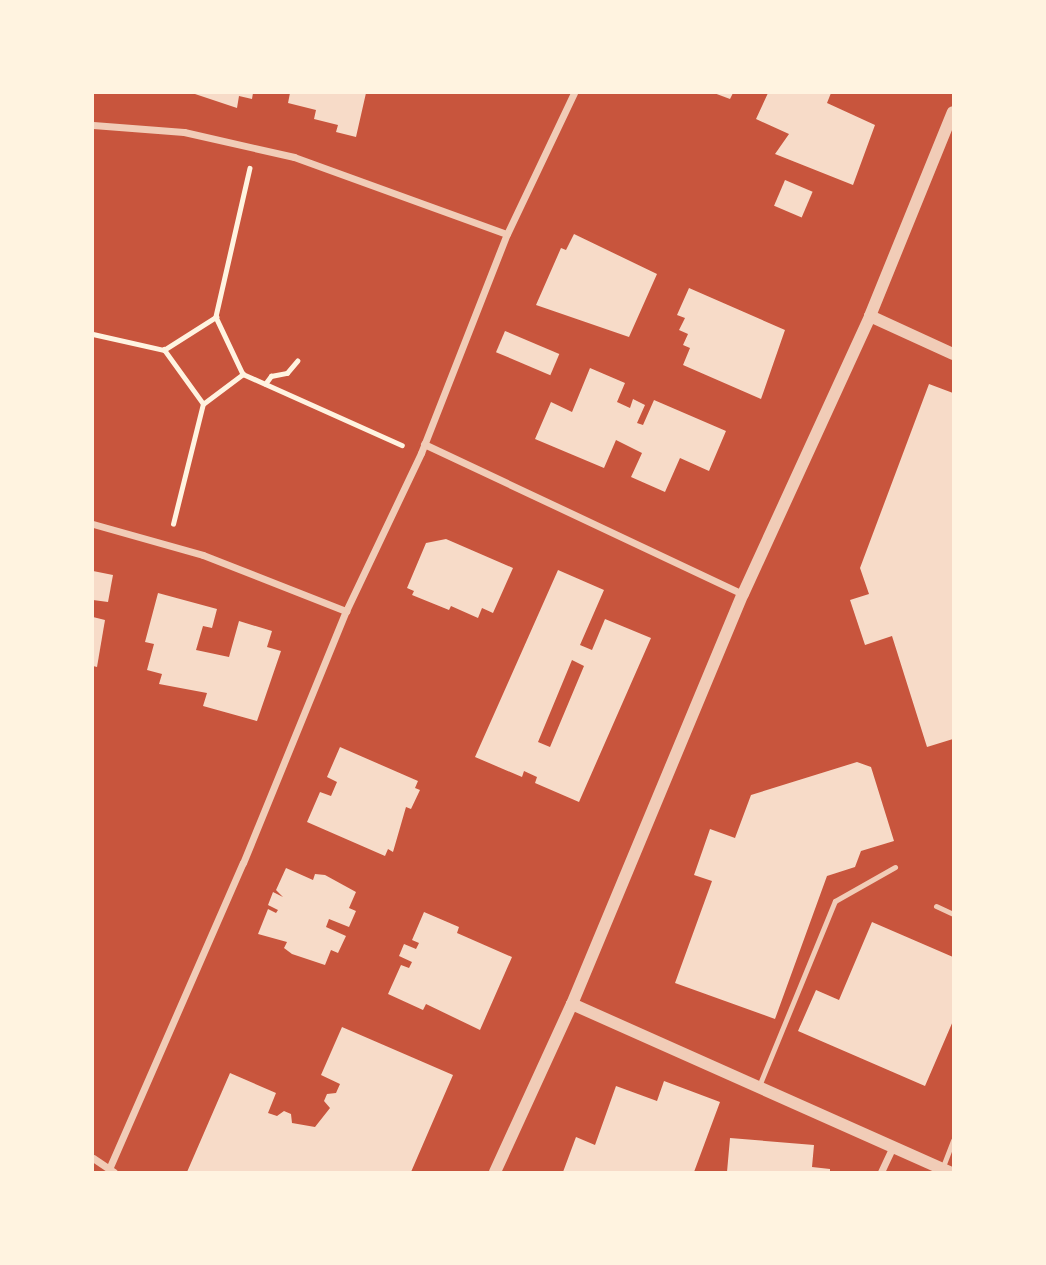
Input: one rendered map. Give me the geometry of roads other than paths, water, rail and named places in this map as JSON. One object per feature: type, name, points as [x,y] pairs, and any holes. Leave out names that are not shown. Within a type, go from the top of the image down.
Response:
[{"type":"street","points":[[93,1158],[111,1171],[243,863],[346,611],[421,453],[507,234],[574,93]]},
{"type":"street","points":[[495,1172],[572,1004],[743,594],[870,316],[953,112]]},
{"type":"street","points":[[93,125],[184,132],[254,147],[365,180],[507,234]]},
{"type":"street","points":[[870,316],[953,354]]},
{"type":"street","points":[[424,444],[743,594]]},
{"type":"street","points":[[93,524],[168,544],[346,611]]},
{"type":"street","points":[[572,1004],[945,1171]]},
{"type":"street","points":[[881,1172],[892,1148]]},
{"type":"lane","points":[[760,1086],[835,901],[895,867]]},
{"type":"lane","points":[[936,906],[953,914]]},
{"type":"lane","points":[[945,1171],[953,1140]]}]
